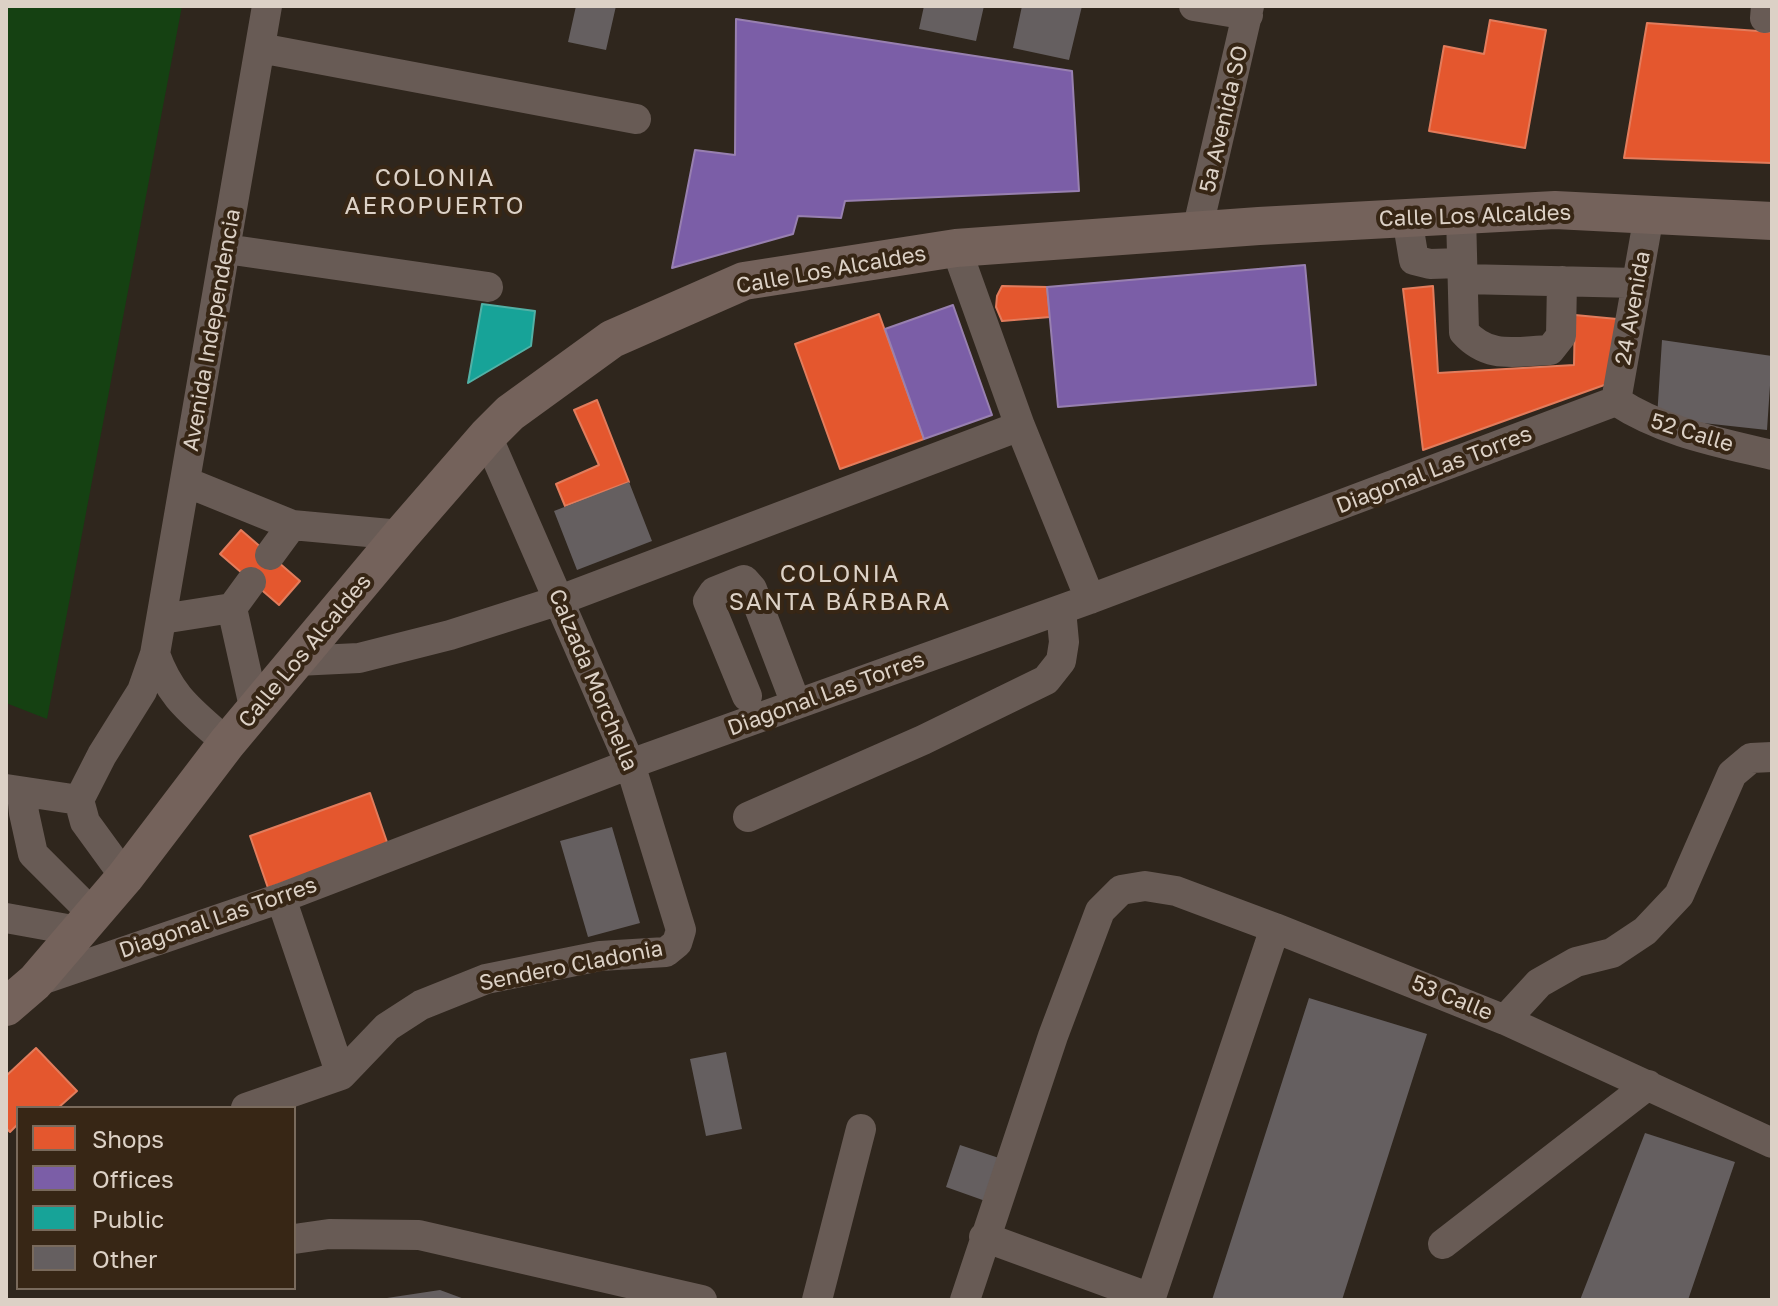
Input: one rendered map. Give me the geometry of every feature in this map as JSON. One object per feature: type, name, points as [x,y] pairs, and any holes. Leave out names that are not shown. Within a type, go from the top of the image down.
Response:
[{"type":"main road","name":"Calle Los Alcaldes","points":[[6,1007],[35,982],[125,877],[227,743],[487,436],[510,413],[612,339],[744,281],[956,248],[1555,210],[1772,221]]},
{"type":"street","name":"Avenida Independencia","points":[[79,800],[102,755],[142,691],[155,654],[267,6]]},
{"type":"street","points":[[1194,6],[1248,11]]},
{"type":"street","name":"5a Avenida SO","points":[[1197,231],[1248,11]]},
{"type":"street","points":[[260,48],[636,119]]},
{"type":"street","points":[[1461,215],[1464,332],[1473,343],[1490,351],[1550,350],[1561,336],[1562,281]]},
{"type":"street","name":"24 Avenida","points":[[1616,401],[1649,215]]},
{"type":"street","points":[[1407,218],[1414,260],[1462,271],[1562,281],[1637,283]]},
{"type":"street","points":[[956,248],[1020,426],[1090,599]]},
{"type":"street","points":[[226,249],[488,287]]},
{"type":"street","name":"52 Calle","points":[[1616,401],[1641,417],[1693,436],[1772,455]]},
{"type":"street","name":"Diagonal Las Torres","points":[[35,982],[281,898],[630,764],[1061,610],[1616,401]]},
{"type":"street","points":[[297,661],[359,658],[450,635],[560,600],[1020,426]]},
{"type":"street","name":"Calzada Morchella","points":[[487,436],[630,764],[681,930]]},
{"type":"street","points":[[186,482],[292,525],[401,535]]},
{"type":"street","points":[[270,555],[292,525]]},
{"type":"street","points":[[747,696],[708,601],[714,592],[744,580],[752,589],[796,704]]},
{"type":"street","points":[[162,619],[232,608],[251,582]]},
{"type":"street","points":[[232,608],[255,711]]},
{"type":"street","points":[[748,817],[923,740],[1046,680],[1061,661],[1063,652],[1061,610]]},
{"type":"street","points":[[155,654],[173,694],[227,743]]},
{"type":"street","points":[[1505,1020],[1539,983],[1576,962],[1612,953],[1645,931],[1679,895],[1732,774],[1762,758]]},
{"type":"street","points":[[14,791],[79,800],[85,822],[125,877]]},
{"type":"street","points":[[14,791],[24,813],[33,854],[85,923]]},
{"type":"street","name":"53 Calle","points":[[984,1237],[1100,911],[1121,890],[1145,886],[1176,891],[1505,1020],[1770,1139]]},
{"type":"street","points":[[281,898],[341,1075]]},
{"type":"street","points":[[6,918],[85,923]]},
{"type":"street","points":[[965,1300],[984,1237],[1151,1299],[1275,928]]},
{"type":"street","name":"Sendero Cladonia","points":[[252,1106],[341,1075],[387,1027],[421,1005],[486,979],[600,956],[666,952],[677,943],[681,930]]},
{"type":"street","points":[[1443,1244],[1648,1085]]},
{"type":"street","points":[[817,1300],[861,1129]]},
{"type":"street","points":[[296,1239],[329,1234],[419,1235],[702,1300]]},
{"type":"green space","points":[[6,6],[182,6],[47,719],[6,703]]},
{"type":"building: Shops","points":[[1490,20],[1546,30],[1525,148],[1429,131],[1444,46],[1484,54]]},
{"type":"building: Shops","points":[[1647,23],[1772,32],[1772,163],[1624,158]]},
{"type":"building: Shops","points":[[1002,286],[1047,287],[1050,317],[1002,321],[996,307]]},
{"type":"building: Shops","points":[[1433,286],[1438,373],[1574,365],[1575,315],[1617,319],[1607,384],[1423,450],[1403,289]]},
{"type":"building: Shops","points":[[879,314],[924,439],[840,469],[795,344]]},
{"type":"building: Shops","points":[[597,400],[629,482],[565,506],[556,484],[599,465],[574,410]]},
{"type":"building: Shops","points":[[241,530],[300,581],[279,605],[220,554]]},
{"type":"building: Shops","points":[[370,793],[388,845],[268,888],[250,836]]},
{"type":"building: Shops","points":[[36,1048],[77,1091],[60,1106],[16,1106],[16,1126],[10,1132],[6,1128],[6,1076]]},
{"type":"building: Offices","points":[[736,19],[1072,71],[1079,191],[845,201],[841,218],[798,216],[793,234],[672,268],[695,150],[735,155]]},
{"type":"building: Offices","points":[[1305,265],[1316,385],[1058,407],[1047,287]]},
{"type":"building: Offices","points":[[953,305],[992,415],[924,439],[885,329]]},
{"type":"building: Public","points":[[482,304],[535,311],[531,346],[468,383]]},
{"type":"building: Other","points":[[576,6],[616,6],[606,50],[568,42]]},
{"type":"building: Other","points":[[924,6],[984,6],[976,41],[919,29]]},
{"type":"building: Other","points":[[1022,6],[1082,6],[1069,60],[1013,48]]},
{"type":"building: Other","points":[[1662,340],[1772,356],[1767,430],[1657,418]]},
{"type":"building: Other","points":[[629,482],[652,541],[577,570],[554,511]]},
{"type":"building: Other","points":[[612,827],[640,923],[588,937],[560,841]]},
{"type":"building: Other","points":[[1309,998],[1427,1034],[1342,1300],[1212,1300]]},
{"type":"building: Other","points":[[726,1052],[742,1129],[706,1136],[690,1059]]},
{"type":"building: Other","points":[[1645,1133],[1735,1162],[1688,1300],[1580,1300]]},
{"type":"building: Other","points":[[960,1145],[1005,1160],[991,1203],[946,1187]]},
{"type":"building: Other","points":[[440,1290],[467,1300],[387,1300],[387,1298]]},
{"type":"district","name":"COLONIA AEROPUERTO","points":[[435,192]]},
{"type":"district","name":"COLONIA SANTA BÁRBARA","points":[[840,588]]}]
